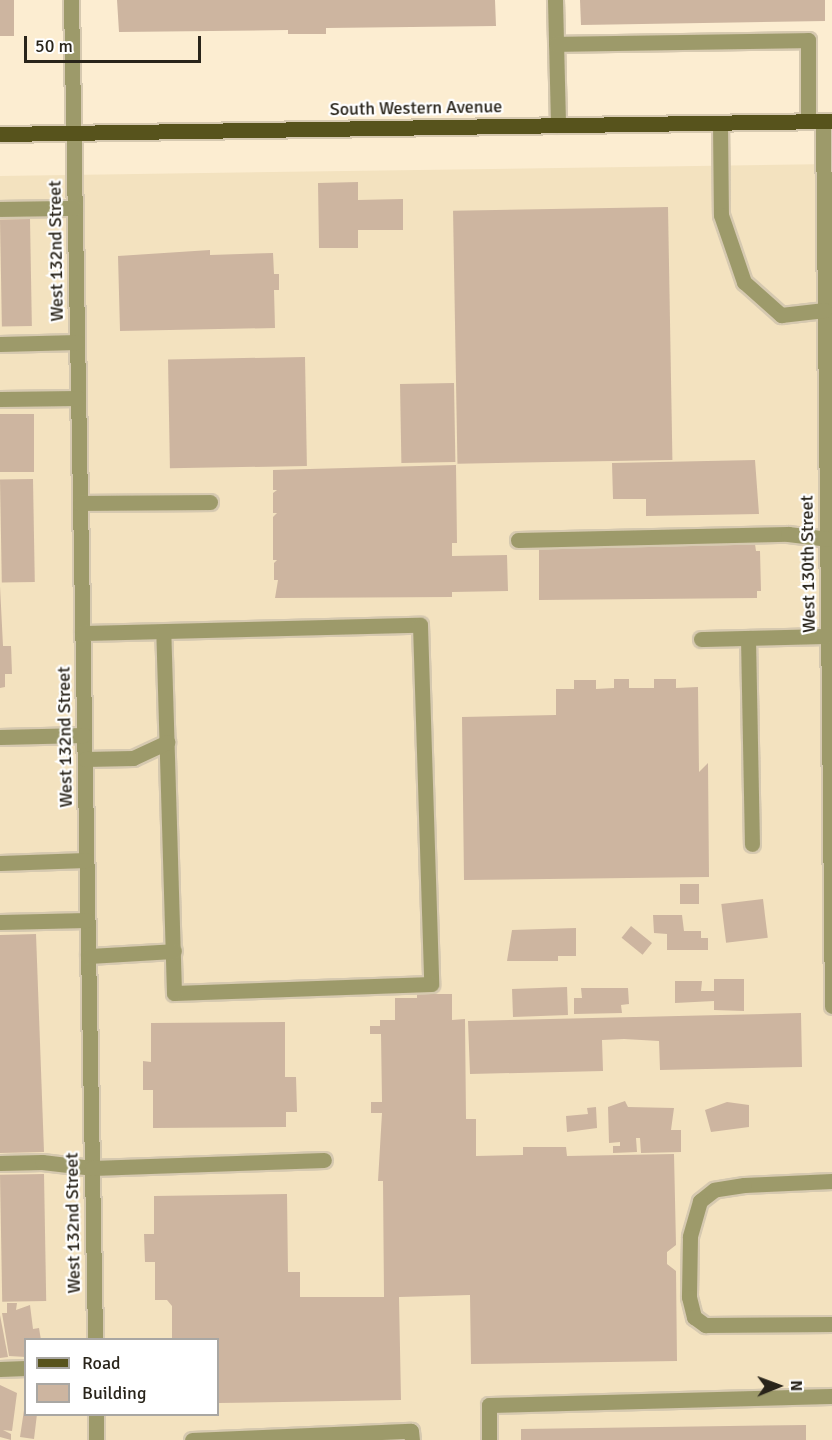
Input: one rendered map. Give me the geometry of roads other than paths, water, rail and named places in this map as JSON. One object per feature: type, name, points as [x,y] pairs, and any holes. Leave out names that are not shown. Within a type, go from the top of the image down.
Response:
[{"type":"main road","name":"South Western Avenue","points":[[0,134],[821,121]]},
{"type":"street","name":"West 132nd Street","points":[[70,0],[95,1338]]},
{"type":"street","points":[[555,0],[558,125]]},
{"type":"street","name":"West 130th Street","points":[[556,44],[808,40],[821,121],[825,310],[829,373],[827,539],[832,1006]]},
{"type":"street","points":[[720,123],[721,215],[744,282],[781,315],[825,310]]},
{"type":"street","points":[[0,209],[75,208]]},
{"type":"street","points":[[0,344],[77,342]]},
{"type":"street","points":[[0,399],[78,398]]},
{"type":"street","points":[[80,503],[210,502]]},
{"type":"street","points":[[518,540],[788,534],[827,539]]},
{"type":"street","points":[[82,633],[420,625],[431,984],[174,993],[163,632]]},
{"type":"street","points":[[701,639],[828,636]]},
{"type":"street","points":[[748,638],[752,844]]},
{"type":"street","points":[[0,737],[84,735]]},
{"type":"street","points":[[85,759],[133,758],[168,742]]},
{"type":"street","points":[[0,862],[86,860]]},
{"type":"street","points":[[0,922],[87,920]]},
{"type":"street","points":[[88,956],[174,951]]},
{"type":"street","points":[[0,1163],[42,1162],[92,1168],[324,1160]]},
{"type":"street","points":[[832,1181],[744,1185],[714,1190],[700,1201],[690,1237],[689,1298],[694,1317],[705,1325],[832,1324]]},
{"type":"street","points":[[0,1369],[24,1368]]},
{"type":"street","points":[[489,1440],[489,1405],[832,1396]]},
{"type":"street","points":[[96,1416],[96,1440]]},
{"type":"street","points":[[192,1440],[411,1431],[412,1440]]}]
